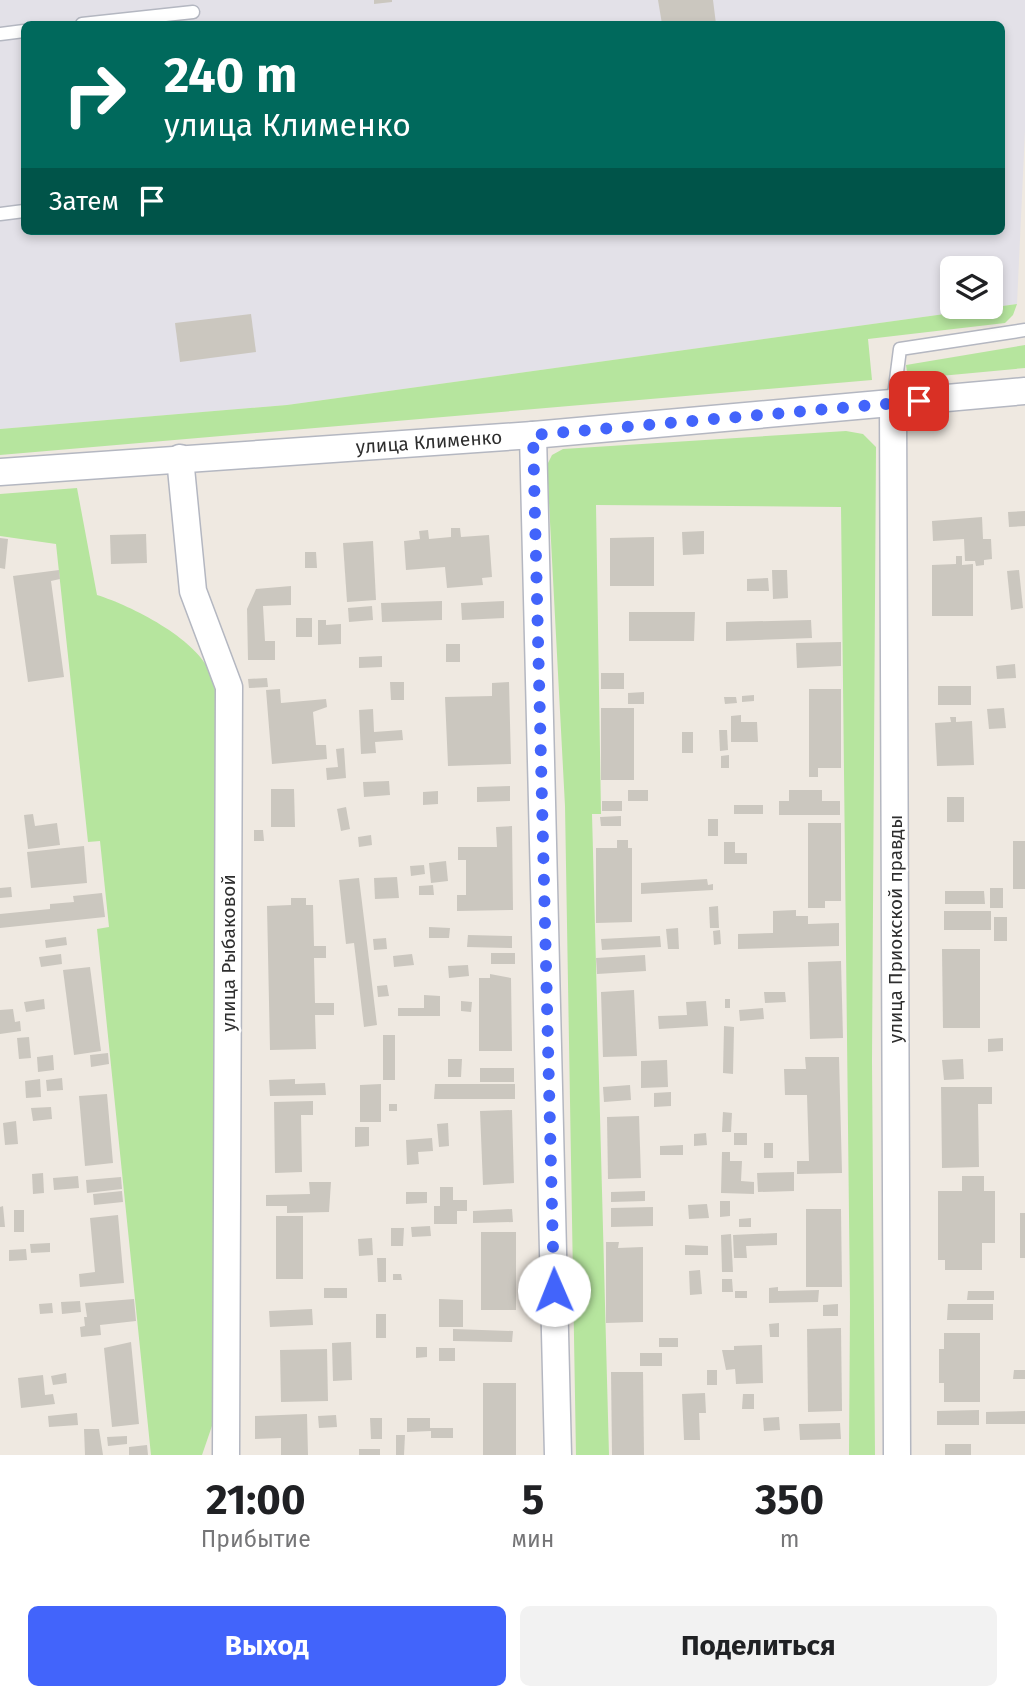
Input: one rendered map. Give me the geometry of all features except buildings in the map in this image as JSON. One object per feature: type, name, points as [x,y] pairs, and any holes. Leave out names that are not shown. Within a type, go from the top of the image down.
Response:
[{"type":"street","name":"улица Клименко","points":[[0,472],[533,435],[1025,391]]},
{"type":"street","name":"улица Приокской правды","points":[[893,403],[897,1455]]},
{"type":"street","points":[[533,435],[558,1455]]},
{"type":"street","name":"улица Рыбаковой","points":[[180,458],[192,590],[229,687],[226,1455]]},
{"type":"lane","points":[[110,21],[192,12]]},
{"type":"lane","points":[[0,34],[21,31]]},
{"type":"lane","points":[[0,214],[21,211]]},
{"type":"lane","points":[[893,403],[900,349],[1025,330]]},
{"type":"shaded area","points":[[0,0],[1025,0],[1025,131],[1017,304],[1003,306],[1003,256],[940,256],[940,315],[287,405],[0,429]]},
{"type":"green space","points":[[1017,304],[1013,315],[1005,323],[868,339],[872,380],[0,455],[0,429],[287,405],[940,315],[940,319],[1003,319],[1003,306]]},
{"type":"green space","points":[[1025,345],[1025,368],[908,379],[906,365]]},
{"type":"green space","points":[[846,431],[863,434],[876,447],[872,1061],[875,1455],[849,1455],[850,1304],[841,507],[596,505],[601,814],[592,814],[609,1455],[576,1455],[565,806],[547,465],[552,455],[563,449]]},
{"type":"green space","points":[[77,488],[97,595],[144,615],[191,647],[210,672],[216,693],[219,1244],[213,1423],[202,1455],[151,1455],[97,929],[109,927],[100,841],[88,842],[56,544],[0,536],[0,494]]},
{"type":"route","points":[[554,1290],[533,435],[919,401]]}]
